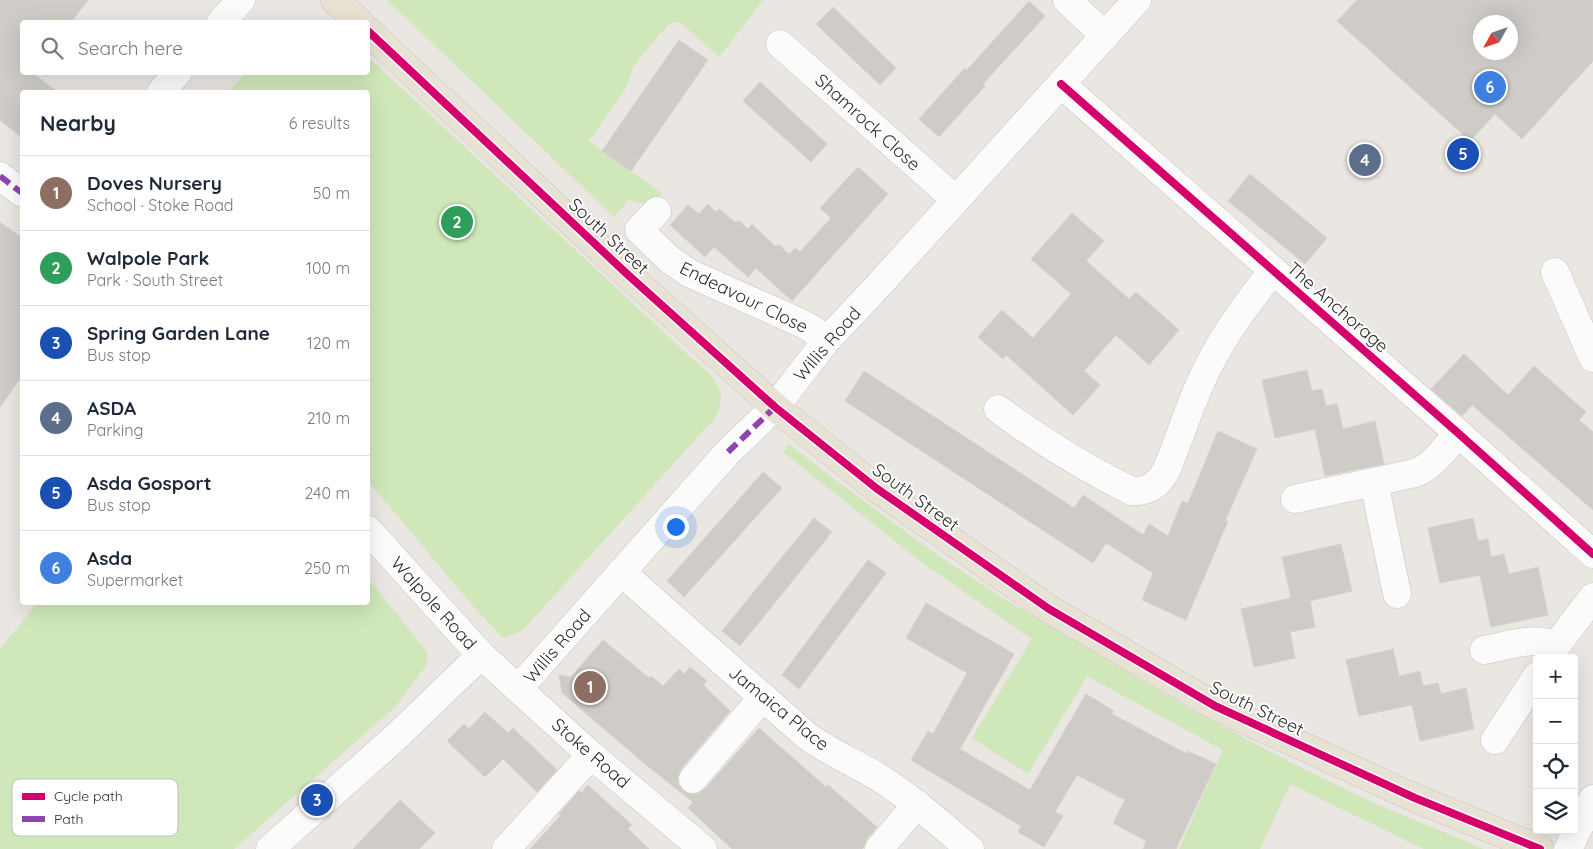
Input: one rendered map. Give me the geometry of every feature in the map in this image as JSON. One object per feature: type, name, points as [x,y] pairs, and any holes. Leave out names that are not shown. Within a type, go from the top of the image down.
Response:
[{"type":"main road","points":[[335,0],[357,20]]},
{"type":"main road","name":"South Street","points":[[370,33],[627,274],[775,407],[876,488],[1049,609],[1215,706],[1415,798],[1540,849]]},
{"type":"street","points":[[223,20],[241,0]]},
{"type":"street","points":[[1068,0],[1105,36]]},
{"type":"street","name":"Willis Road","points":[[518,689],[728,452],[775,407],[826,341],[1136,0]]},
{"type":"street","name":"Shamrock Close","points":[[780,44],[956,200]]},
{"type":"street","points":[[163,90],[175,75]]},
{"type":"street","name":"The Anchorage","points":[[1061,84],[1593,554]]},
{"type":"street","points":[[0,176],[20,191]]},
{"type":"street","name":"Endeavour Close","points":[[640,219],[669,259],[689,273],[801,323],[812,329],[826,341]]},
{"type":"street","points":[[1009,412],[1061,453],[1132,491],[1140,492],[1148,489],[1161,479],[1166,471],[1195,396],[1216,351],[1241,312],[1273,270]]},
{"type":"street","points":[[1555,272],[1593,358]]},
{"type":"street","points":[[1295,499],[1407,476],[1426,468],[1458,433]]},
{"type":"street","points":[[1374,482],[1397,594]]},
{"type":"street","name":"Walpole Road","points":[[370,532],[481,655]]},
{"type":"street","name":"Jamaica Place","points":[[621,572],[821,746],[885,782],[917,804],[970,849]]},
{"type":"street","points":[[1484,650],[1540,640],[1553,652],[1593,597]]},
{"type":"street","points":[[270,849],[396,738],[481,655]]},
{"type":"street","name":"Stoke Road","points":[[481,655],[591,754],[703,849]]},
{"type":"street","points":[[1495,740],[1533,682]]},
{"type":"street","points":[[693,779],[763,697]]},
{"type":"street","points":[[506,849],[591,754]]},
{"type":"street","points":[[1568,849],[1593,799]]},
{"type":"street","points":[[879,849],[917,804]]},
{"type":"green space","points":[[387,0],[763,0],[719,57],[681,23],[672,22],[656,38],[633,67],[626,88],[589,141],[662,193],[655,200],[647,203],[638,203],[629,199],[614,217]]},
{"type":"green space","points":[[370,59],[715,381],[721,398],[714,419],[522,631],[503,638],[473,606],[370,483],[370,90],[230,90],[244,75],[370,75]]},
{"type":"green space","points":[[789,444],[940,557],[1002,598],[1188,708],[1282,758],[1367,800],[1484,849],[1424,849],[1290,784],[1260,849],[1179,849],[1223,750],[1087,676],[1028,774],[972,738],[1032,639],[921,562],[783,452]]},
{"type":"green space","points":[[370,581],[427,652],[428,660],[425,667],[396,706],[234,849],[0,849],[0,649],[35,605],[370,605]]},
{"type":"building","points":[[0,0],[88,0],[73,20],[20,20],[20,75],[35,75],[55,90],[20,90],[20,136],[0,120]]},
{"type":"building","points":[[1357,0],[1593,0],[1593,61],[1522,139],[1495,114],[1470,141],[1337,21]]},
{"type":"building","points":[[1029,1],[1045,16],[983,84],[985,86],[939,137],[919,119],[965,68],[967,70]]},
{"type":"building","points":[[833,7],[896,68],[880,85],[816,24]]},
{"type":"building","points":[[679,40],[708,60],[631,171],[602,151]]},
{"type":"building","points":[[760,82],[827,144],[811,162],[743,101]]},
{"type":"building","points":[[858,167],[888,194],[792,301],[756,268],[748,277],[714,247],[705,257],[670,225],[688,205],[699,214],[708,204],[716,212],[719,209],[736,223],[738,220],[748,229],[752,224],[776,247],[778,244],[789,254],[795,248],[800,252],[831,218],[820,208]]},
{"type":"building","points":[[1250,174],[1327,238],[1305,264],[1228,201]]},
{"type":"building","points":[[1072,213],[1104,241],[1086,261],[1129,299],[1136,292],[1179,330],[1149,365],[1116,335],[1084,371],[1100,385],[1073,415],[1006,355],[1003,359],[978,337],[1002,310],[1033,338],[1071,294],[1031,259]]},
{"type":"building","points":[[0,222],[20,237],[20,379],[0,407]]},
{"type":"building","points":[[1464,354],[1508,395],[1534,366],[1586,412],[1579,420],[1593,432],[1593,510],[1472,405],[1462,416],[1431,389]]},
{"type":"building","points":[[1307,370],[1312,391],[1322,389],[1326,406],[1337,404],[1343,429],[1375,421],[1384,464],[1325,476],[1315,429],[1275,438],[1262,380]]},
{"type":"building","points":[[864,371],[1074,508],[1083,495],[1143,535],[1149,524],[1168,536],[1182,501],[1188,503],[1218,431],[1257,449],[1225,521],[1228,521],[1186,620],[1142,600],[1153,573],[1106,543],[1093,563],[845,401]]},
{"type":"building","points":[[763,472],[782,488],[684,597],[667,581]]},
{"type":"building","points":[[814,518],[832,532],[740,646],[722,631]]},
{"type":"building","points":[[1473,518],[1478,541],[1488,539],[1491,557],[1504,554],[1509,574],[1538,567],[1548,615],[1491,627],[1480,575],[1440,583],[1428,528]]},
{"type":"building","points":[[1341,544],[1352,591],[1310,601],[1315,627],[1290,632],[1295,658],[1254,667],[1241,609],[1291,598],[1282,557]]},
{"type":"building","points":[[868,560],[886,573],[799,689],[782,675]]},
{"type":"building","points":[[926,603],[1014,654],[960,749],[1030,790],[1086,694],[1114,711],[1112,714],[1187,754],[1188,751],[1216,764],[1176,849],[1143,849],[1146,841],[1113,823],[1125,800],[1077,775],[1055,812],[1063,816],[1044,847],[1018,832],[1021,826],[911,760],[928,731],[933,734],[967,673],[906,638]]},
{"type":"building","points":[[603,640],[649,678],[651,676],[663,686],[679,669],[684,674],[690,667],[707,681],[703,685],[730,711],[681,769],[678,776],[678,784],[683,791],[698,794],[705,789],[759,728],[826,787],[828,785],[877,827],[867,839],[864,847],[862,849],[732,849],[688,808],[693,802],[562,693],[559,675],[571,677]]},
{"type":"building","points":[[1393,649],[1399,676],[1420,671],[1423,686],[1438,683],[1441,694],[1466,688],[1474,729],[1420,741],[1412,705],[1359,716],[1346,660]]},
{"type":"building","points":[[485,712],[508,733],[513,728],[557,770],[537,792],[503,759],[485,777],[447,741],[464,724],[469,729]]},
{"type":"building","points":[[588,785],[632,825],[628,829],[649,849],[530,849],[561,815],[559,814],[579,791],[581,793]]},
{"type":"building","points":[[400,800],[435,833],[419,849],[353,849]]},
{"type":"marked path","points":[[0,176],[20,191]]},
{"type":"marked path","points":[[728,452],[775,407]]},
{"type":"cycle path","points":[[370,33],[627,274],[775,407],[876,488],[1049,609],[1215,706],[1415,798],[1540,849]]},
{"type":"cycle path","points":[[1061,84],[1593,554]]},
{"type":"place","name":"Asda","points":[[1490,87]]},
{"type":"place","name":"Asda Gosport","points":[[1463,154]]},
{"type":"place","name":"ASDA","points":[[1365,160]]},
{"type":"place","name":"Walpole Park","points":[[457,222]]},
{"type":"place","name":"Doves Nursery","points":[[590,687]]},
{"type":"place","name":"Spring Garden Lane","points":[[317,800]]}]
